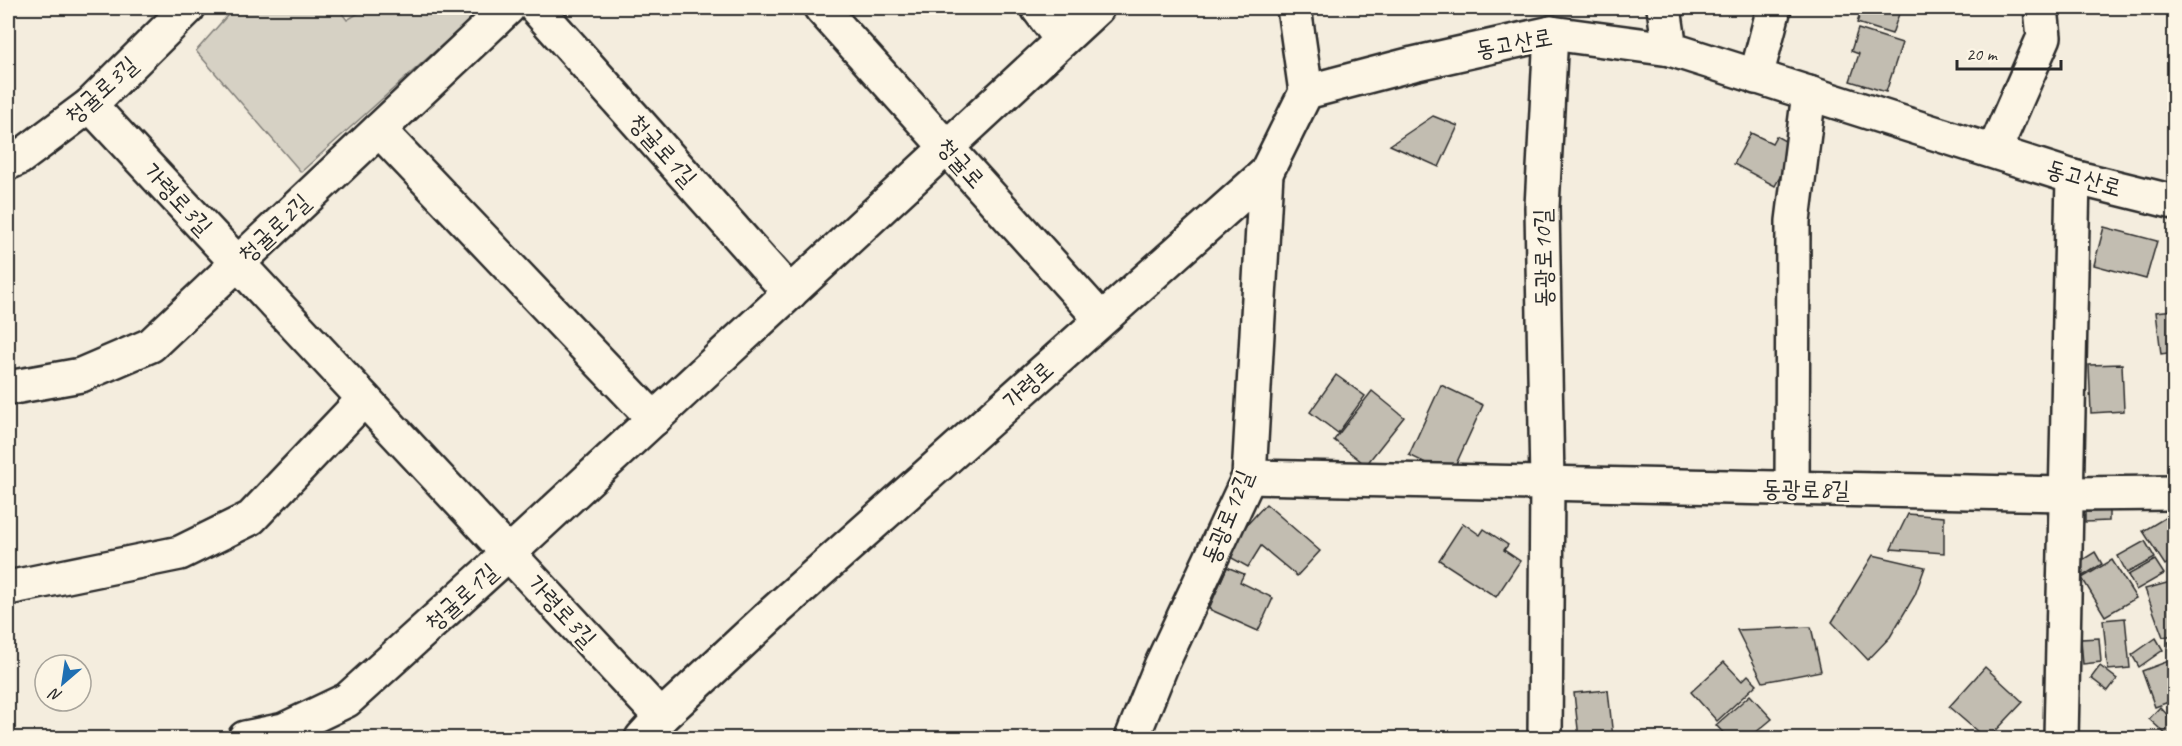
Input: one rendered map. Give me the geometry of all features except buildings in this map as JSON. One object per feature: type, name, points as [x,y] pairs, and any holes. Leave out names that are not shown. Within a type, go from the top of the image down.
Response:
[{"type":"street","name":"청귤로3길","points":[[8,163],[19,158],[90,105],[188,8]]},
{"type":"street","name":"청귤로2길","points":[[8,388],[81,375],[151,345],[508,8]]},
{"type":"street","name":"청귤로1길","points":[[536,8],[790,293]]},
{"type":"street","name":"청귤로","points":[[821,8],[1101,319]]},
{"type":"street","points":[[1038,8],[1062,40]]},
{"type":"street","name":"청귤로1길","points":[[245,738],[284,730],[347,700],[508,554],[1097,8]]},
{"type":"street","points":[[1294,8],[1306,92]]},
{"type":"street","points":[[1664,8],[1670,49]]},
{"type":"street","points":[[1756,77],[1774,8]]},
{"type":"street","points":[[1994,151],[2044,37],[2042,8]]},
{"type":"street","name":"동고산로","points":[[1306,92],[1413,64],[1551,33],[1670,49],[2073,177],[2175,202]]},
{"type":"street","name":"동광로10길","points":[[1545,738],[1547,483],[1542,207],[1551,33]]},
{"type":"street","name":"가령로","points":[[652,728],[774,612],[1266,173],[1306,92]]},
{"type":"street","points":[[1792,488],[1793,222],[1809,93]]},
{"type":"street","name":"가령로3길","points":[[90,105],[508,554],[652,728]]},
{"type":"street","points":[[379,129],[654,419]]},
{"type":"street","name":"동광로12길","points":[[1132,738],[1161,666],[1249,477],[1266,173]]},
{"type":"street","points":[[2061,738],[2073,177]]},
{"type":"street","points":[[8,588],[180,553],[251,518],[364,399]]},
{"type":"street","points":[[1249,477],[1547,483]]},
{"type":"street","name":"동광로8길","points":[[1547,483],[2066,494],[2175,493]]},
{"type":"shaded area","points":[[234,8],[338,8],[347,20],[367,8],[483,8],[301,172],[196,51]]}]
